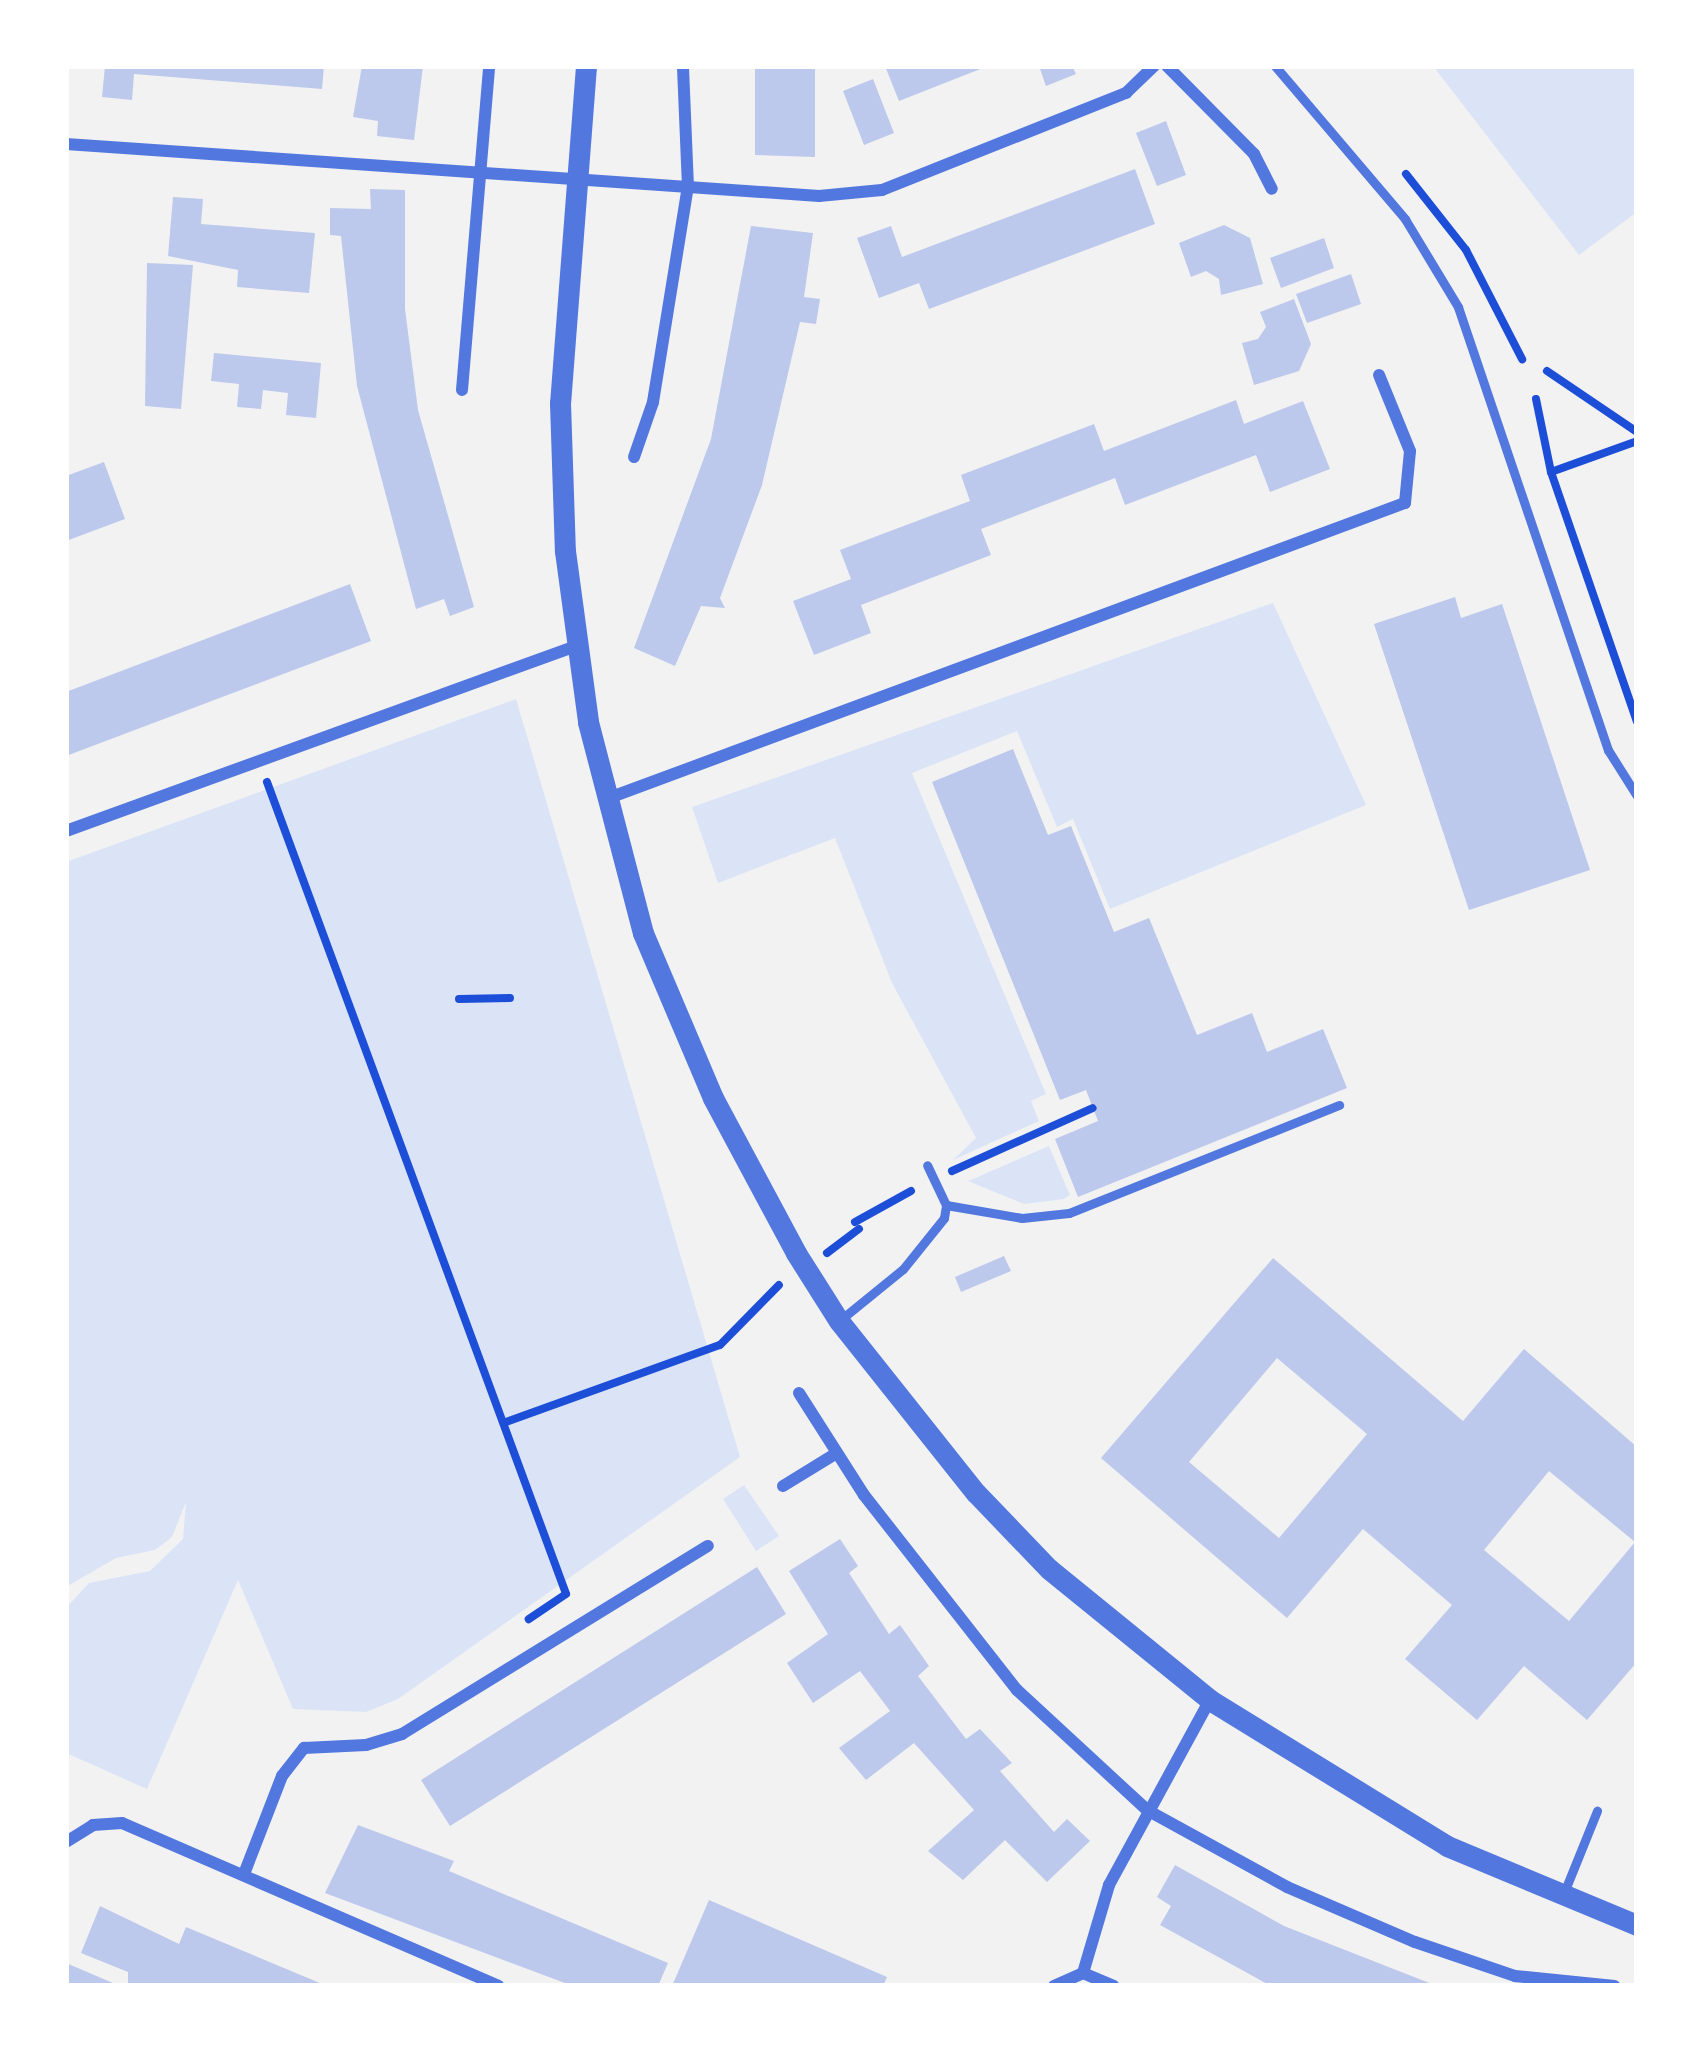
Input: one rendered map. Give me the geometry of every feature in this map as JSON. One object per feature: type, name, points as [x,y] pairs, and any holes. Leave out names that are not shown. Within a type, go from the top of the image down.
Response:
[{"type":"street","points":[[462,390],[489,66]]},
{"type":"street","points":[[586,66],[560,404],[576,646],[606,799],[643,933],[712,1098],[839,1321],[976,1493],[1049,1569],[1210,1700],[1448,1846],[1637,1925]]},
{"type":"street","points":[[634,457],[653,402],[688,187],[683,66]]},
{"type":"street","points":[[66,141],[478,176],[575,178],[819,196],[882,190],[1126,93],[1154,66]]},
{"type":"street","points":[[1167,66],[1254,154],[1272,189]]},
{"type":"street","points":[[606,799],[1405,503],[1410,451],[1379,375]]},
{"type":"street","points":[[66,831],[576,646]]},
{"type":"street","points":[[799,1393],[835,1454],[1017,1690],[1147,1810],[1287,1887],[1415,1942],[1515,1976],[1615,1986]]},
{"type":"street","points":[[783,1486],[835,1454]]},
{"type":"street","points":[[244,1874],[282,1776],[304,1748],[402,1733],[708,1546]]},
{"type":"street","points":[[1083,1973],[1092,1925],[1147,1810],[1210,1700]]},
{"type":"street","points":[[66,1842],[93,1825],[122,1823],[497,1986]]},
{"type":"street","points":[[1054,1986],[1083,1973],[1113,1986]]},
{"type":"lane","points":[[1275,66],[1405,219],[1458,307],[1608,750],[1637,796]]},
{"type":"lane","points":[[946,1204],[1022,1218],[1070,1213],[1339,1105]]},
{"type":"lane","points":[[927,1165],[946,1204]]},
{"type":"lane","points":[[839,1321],[903,1269],[946,1204]]},
{"type":"lane","points":[[1562,1896],[1597,1811]]},
{"type":"path","points":[[1547,371],[1637,437]]},
{"type":"path","points":[[1536,399],[1552,472],[1637,722]]},
{"type":"path","points":[[1552,472],[1637,437]]},
{"type":"path","points":[[265,776],[566,1594],[526,1622]]},
{"type":"path","points":[[459,999],[510,998]]},
{"type":"path","points":[[855,1222],[934,1179],[1093,1108]]},
{"type":"path","points":[[506,1422],[719,1345],[756,1300]]},
{"type":"shaded area","points":[[1433,66],[1637,66],[1637,212],[1579,255]]},
{"type":"shaded area","points":[[1273,603],[1366,805],[1110,909],[1073,819],[1057,827],[1017,731],[912,773],[1046,1094],[1031,1101],[1039,1121],[953,1160],[976,1138],[892,983],[835,838],[718,883],[692,807]]},
{"type":"shaded area","points":[[516,699],[740,1457],[398,1699],[366,1712],[293,1709],[238,1580],[147,1789],[66,1753],[66,1608],[89,1583],[150,1571],[183,1539],[186,1502],[172,1537],[155,1550],[116,1558],[66,1587],[66,862]]},
{"type":"shaded area","points":[[1049,1146],[1070,1195],[1064,1199],[1024,1204],[968,1181]]},
{"type":"shaded area","points":[[744,1485],[779,1536],[756,1551],[723,1499]]},
{"type":"building","points":[[105,66],[324,66],[322,89],[134,74],[132,100],[102,97]]},
{"type":"building","points":[[362,66],[423,66],[414,140],[377,136],[378,121],[353,117]]},
{"type":"building","points":[[755,66],[815,66],[815,157],[755,155]]},
{"type":"building","points":[[885,66],[988,66],[899,101]]},
{"type":"building","points":[[1039,66],[1072,66],[1076,74],[1046,86]]},
{"type":"building","points":[[873,79],[894,133],[864,145],[843,91]]},
{"type":"building","points":[[1166,121],[1186,175],[1157,186],[1136,133]]},
{"type":"building","points":[[1135,169],[1155,224],[929,309],[919,283],[879,298],[857,238],[891,226],[902,257]]},
{"type":"building","points":[[370,189],[405,190],[405,309],[418,410],[474,607],[450,616],[444,599],[416,609],[357,386],[341,236],[330,235],[330,208],[371,209]]},
{"type":"building","points":[[173,197],[203,199],[201,224],[315,233],[309,293],[237,287],[238,270],[168,256]]},
{"type":"building","points":[[1224,225],[1250,238],[1263,284],[1221,295],[1219,279],[1206,271],[1191,277],[1179,243]]},
{"type":"building","points":[[751,226],[813,233],[804,297],[820,299],[816,324],[800,322],[762,485],[720,598],[725,608],[701,606],[675,666],[634,648],[711,439]]},
{"type":"building","points":[[1324,238],[1334,268],[1281,288],[1270,258]]},
{"type":"building","points":[[147,263],[193,265],[181,409],[145,406]]},
{"type":"building","points":[[1351,274],[1361,304],[1307,323],[1296,294]]},
{"type":"building","points":[[1294,299],[1311,344],[1299,371],[1254,385],[1242,343],[1258,339],[1266,327],[1260,312]]},
{"type":"building","points":[[214,353],[321,363],[316,418],[286,415],[288,393],[263,390],[261,409],[237,407],[239,384],[211,381]]},
{"type":"building","points":[[1236,400],[1244,424],[1303,401],[1330,469],[1270,492],[1256,455],[1125,505],[1115,478],[981,529],[991,555],[861,605],[871,633],[814,655],[793,601],[851,579],[840,550],[970,501],[961,475],[1094,424],[1104,451]]},
{"type":"building","points":[[104,462],[125,519],[66,541],[66,476]]},
{"type":"building","points":[[350,584],[371,641],[66,756],[66,692]]},
{"type":"building","points":[[1455,597],[1461,618],[1502,604],[1590,870],[1469,910],[1374,624]]},
{"type":"building","points":[[1013,749],[1048,835],[1071,826],[1114,932],[1149,918],[1197,1035],[1252,1013],[1267,1052],[1323,1029],[1347,1088],[1078,1197],[1055,1139],[1098,1121],[1086,1090],[1060,1100],[932,782]]},
{"type":"building","points":[[1004,1256],[1011,1271],[961,1292],[955,1277]]},
{"type":"building","points":[[1273,1258],[1463,1421],[1524,1349],[1637,1447],[1637,1662],[1587,1720],[1524,1666],[1477,1720],[1405,1659],[1452,1605],[1363,1529],[1287,1618],[1101,1458]],"holes":[[[1277,1358],[1367,1434],[1279,1538],[1189,1462]],[[1549,1471],[1635,1542],[1569,1621],[1484,1550]]]},
{"type":"building","points":[[840,1539],[858,1566],[849,1573],[889,1634],[900,1625],[929,1666],[918,1676],[966,1739],[980,1729],[1012,1763],[1000,1771],[1054,1832],[1067,1819],[1090,1841],[1047,1882],[1005,1840],[963,1880],[928,1851],[974,1810],[914,1743],[866,1780],[839,1748],[890,1711],[860,1671],[813,1703],[787,1663],[828,1634],[789,1571]]},
{"type":"building","points":[[757,1567],[786,1614],[450,1826],[421,1780]]},
{"type":"building","points":[[358,1825],[454,1861],[449,1871],[668,1963],[658,1986],[573,1986],[325,1893]]},
{"type":"building","points":[[1175,1865],[1284,1926],[1437,1986],[1271,1986],[1160,1925],[1171,1906],[1157,1897]]},
{"type":"building","points":[[709,1900],[887,1977],[883,1986],[672,1986]]},
{"type":"building","points":[[100,1906],[179,1944],[186,1927],[327,1986],[128,1986],[128,1972],[81,1953]]},
{"type":"building","points":[[66,1963],[113,1983],[66,1986]]}]
